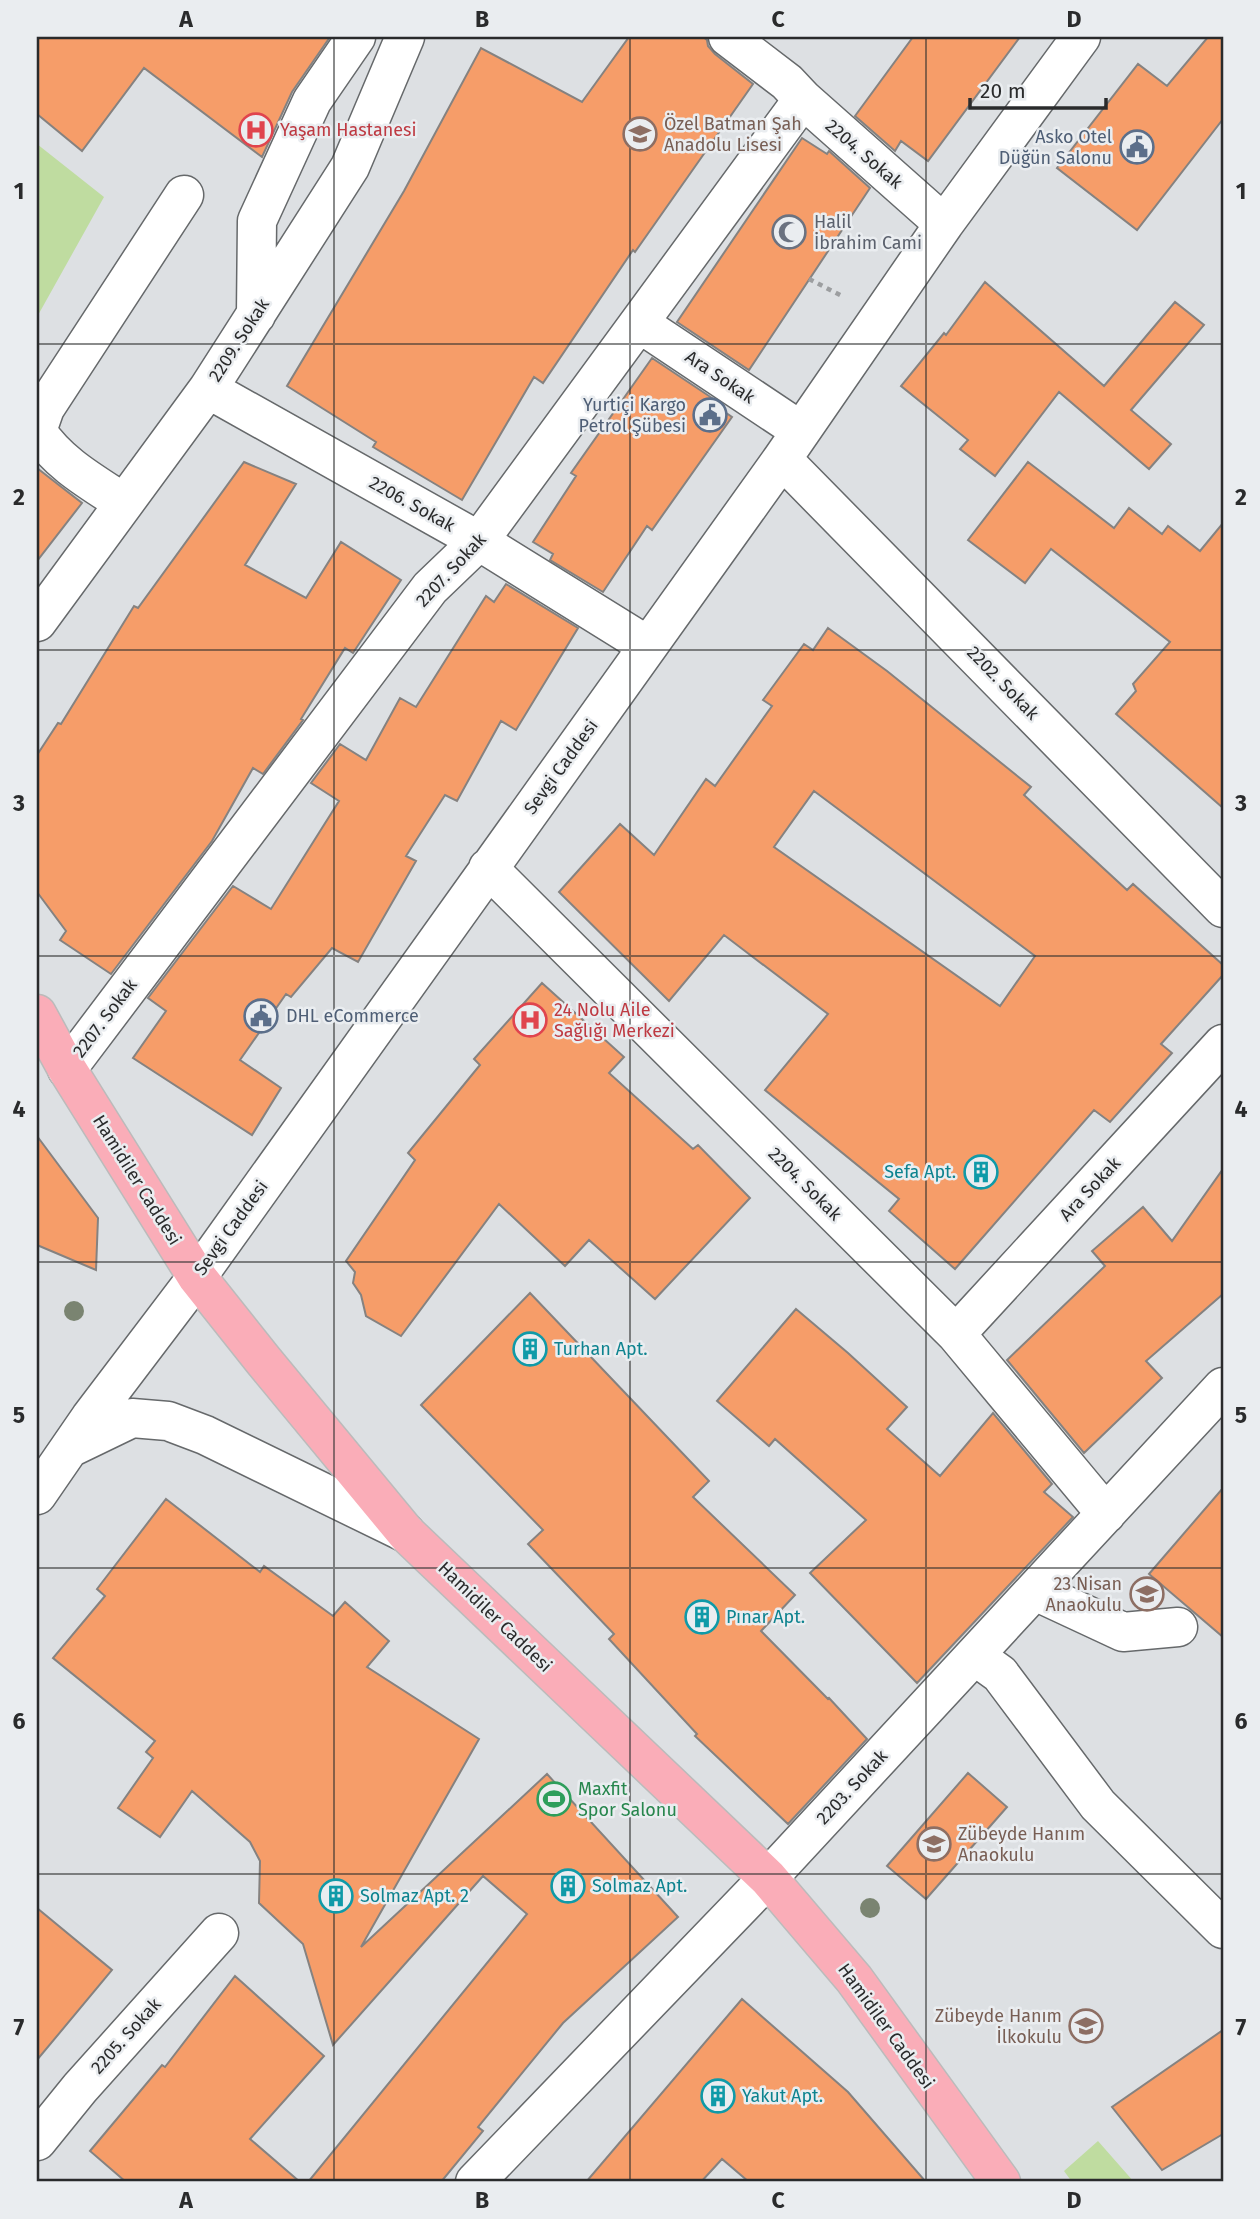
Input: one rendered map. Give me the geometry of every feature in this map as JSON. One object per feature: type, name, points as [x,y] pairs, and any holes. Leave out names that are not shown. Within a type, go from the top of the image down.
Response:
[{"type":"main road","name":"Hamidiler Caddesi","points":[[37,1014],[67,1069],[197,1277],[406,1533],[768,1878],[854,1979],[1001,2182]]},
{"type":"street","points":[[256,314],[257,222],[312,101],[356,37]]},
{"type":"street","name":"2209. Sokak","points":[[37,622],[208,389],[350,167],[405,37]]},
{"type":"street","name":"2204. Sokak","points":[[728,37],[795,91],[944,224]]},
{"type":"street","name":"Sevgi Caddesi","points":[[37,1495],[90,1418],[197,1277],[791,445],[944,224],[1081,37]]},
{"type":"street","name":"2207. Sokak","points":[[67,1069],[430,588],[479,541],[639,323],[795,91]]},
{"type":"street","points":[[124,503],[73,470],[49,449],[37,431],[45,408],[184,195]]},
{"type":"street","name":"Ara Sokak","points":[[639,323],[791,445]]},
{"type":"street","name":"2206. Sokak","points":[[208,389],[479,541],[648,646]]},
{"type":"street","name":"2202. Sokak","points":[[791,445],[1223,908]]},
{"type":"street","name":"2204. Sokak","points":[[488,867],[956,1334],[1106,1514]]},
{"type":"street","name":"Ara Sokak","points":[[956,1334],[1223,1044]]},
{"type":"street","name":"2203. Sokak","points":[[475,2182],[768,1878],[1223,1387]]},
{"type":"street","points":[[70,1448],[132,1418],[168,1421],[205,1435],[406,1533]]},
{"type":"street","points":[[1035,1591],[1123,1632],[1178,1627]]},
{"type":"street","points":[[975,1656],[1000,1674],[1098,1805],[1223,1929]]},
{"type":"street","name":"2205. Sokak","points":[[37,2141],[80,2088],[219,1933]]},
{"type":"green space","points":[[37,144],[104,197],[37,317]]},
{"type":"green space","points":[[1098,2141],[1134,2182],[1072,2182],[1064,2171]]},
{"type":"building","name":"Yaşam Hastanesi","points":[[37,37],[330,37],[292,92],[262,157],[144,68],[82,151],[37,114]]},
{"type":"building","points":[[629,37],[703,37],[715,54],[753,84],[635,252],[633,250],[543,383],[534,377],[462,500],[373,447],[376,442],[287,386],[404,191],[481,48],[582,102]]},
{"type":"building","points":[[913,37],[1020,37],[928,161],[901,141],[895,151],[855,116]]},
{"type":"building","name":"Asko Otel Düğün Salonu","points":[[1208,37],[1223,37],[1223,119],[1137,230],[1057,168],[1138,64],[1167,86]]},
{"type":"building","name":"Halil İbrahim Cami","points":[[802,138],[827,154],[829,151],[870,188],[749,370],[677,322]]},
{"type":"building","points":[[985,282],[1104,386],[1175,302],[1204,325],[1131,410],[1171,444],[1149,469],[1059,392],[995,476],[960,449],[968,440],[901,386],[944,333],[946,335]]},
{"type":"building","points":[[652,358],[724,406],[722,410],[732,417],[652,530],[647,526],[603,592],[550,560],[553,554],[533,542],[576,476],[571,473]]},
{"type":"building","points":[[244,462],[296,484],[245,565],[306,598],[341,542],[401,580],[353,653],[345,648],[301,719],[303,720],[263,774],[253,768],[212,841],[111,974],[60,940],[66,931],[37,892],[37,755],[58,723],[61,724],[134,606],[138,608]]},
{"type":"building","points":[[1028,462],[1114,528],[1129,508],[1162,534],[1168,526],[1200,551],[1223,523],[1223,808],[1116,714],[1136,691],[1133,684],[1170,642],[1051,549],[1025,583],[968,540]]},
{"type":"building","points":[[37,468],[82,503],[37,561]]},
{"type":"building","points":[[506,584],[578,628],[516,730],[501,721],[457,801],[445,795],[406,856],[416,861],[358,962],[332,948],[291,997],[286,994],[240,1060],[281,1088],[252,1135],[133,1058],[166,1011],[148,998],[233,886],[271,909],[339,801],[311,783],[340,744],[366,760],[400,698],[416,707],[486,596],[494,602]]},
{"type":"building","points":[[828,628],[887,671],[1031,787],[1024,795],[1127,890],[1133,884],[1223,965],[1223,975],[1161,1044],[1172,1053],[1110,1122],[1094,1110],[955,1269],[889,1211],[899,1199],[765,1090],[828,1014],[724,935],[669,1001],[559,892],[620,824],[654,855],[706,779],[715,786],[772,706],[763,700],[804,644],[813,650]],"holes":[[[814,791],[1035,956],[1000,1006],[774,847]]]},
{"type":"building","points":[[542,983],[624,1057],[609,1073],[693,1149],[698,1145],[750,1198],[655,1299],[589,1240],[565,1266],[499,1204],[401,1336],[366,1316],[361,1295],[353,1283],[355,1272],[346,1261],[415,1160],[408,1153],[480,1065],[474,1059]]},
{"type":"building","points":[[37,1136],[98,1218],[96,1270],[37,1245]]},
{"type":"building","points":[[1223,1169],[1223,1294],[1146,1361],[1162,1378],[1084,1453],[1007,1360],[1105,1266],[1092,1251],[1143,1207],[1172,1241]]},
{"type":"building","points":[[530,1293],[709,1481],[693,1497],[795,1595],[761,1631],[867,1739],[788,1824],[695,1736],[697,1734],[609,1639],[614,1634],[528,1544],[543,1530],[421,1405]]},
{"type":"building","points":[[796,1309],[907,1407],[887,1429],[940,1476],[993,1413],[1052,1484],[1044,1492],[1073,1517],[917,1683],[810,1573],[866,1520],[775,1439],[769,1446],[717,1401]]},
{"type":"building","points":[[1223,1488],[1223,1637],[1149,1574]]},
{"type":"building","points":[[166,1499],[260,1572],[264,1566],[333,1616],[345,1602],[389,1641],[367,1667],[479,1739],[361,1947],[547,1774],[678,1917],[563,2023],[478,2127],[483,2131],[441,2182],[308,2182],[527,1914],[483,1876],[333,2045],[303,1944],[259,1903],[260,1861],[250,1842],[192,1791],[160,1837],[118,1808],[153,1758],[146,1752],[155,1741],[53,1658],[105,1596],[97,1589]]},
{"type":"building","points":[[968,1773],[1007,1807],[926,1899],[887,1866]]},
{"type":"building","points":[[37,1908],[112,1970],[37,2060]]},
{"type":"building","points":[[235,1976],[324,2056],[250,2139],[300,2182],[126,2182],[90,2151],[162,2065],[165,2067]]},
{"type":"building","points":[[742,1999],[848,2092],[926,2182],[749,2182],[722,2159],[701,2182],[586,2182]]},
{"type":"building","points":[[1223,2030],[1223,2134],[1162,2170],[1112,2107]]},
{"type":"place","name":"Yaşam Hastanesi","points":[[256,130]]},
{"type":"place","name":"Özel Batman Şah Anadolu Lisesi","points":[[640,134]]},
{"type":"place","name":"Asko Otel Düğün Salonu","points":[[1137,147]]},
{"type":"place","name":"Halil İbrahim Cami","points":[[789,232]]},
{"type":"place","name":"Yurtiçi Kargo Petrol Şübesi","points":[[710,415]]},
{"type":"place","name":"DHL eCommerce","points":[[261,1016]]},
{"type":"place","name":"24 Nolu Aile Sağlığı Merkezi","points":[[530,1020]]},
{"type":"place","name":"Sefa Apt.","points":[[981,1172]]},
{"type":"place","name":"Turhan Apt.","points":[[530,1349]]},
{"type":"place","name":"23 Nisan Anaokulu","points":[[1147,1594]]},
{"type":"place","name":"Pınar Apt.","points":[[702,1617]]},
{"type":"place","name":"Maxfit Spor Salonu","points":[[554,1799]]},
{"type":"place","name":"Zübeyde Hanım Anaokulu","points":[[934,1844]]},
{"type":"place","name":"Solmaz Apt.","points":[[568,1886]]},
{"type":"place","name":"Solmaz Apt. 2","points":[[336,1896]]},
{"type":"place","name":"Zübeyde Hanım İlkokulu","points":[[1086,2026]]},
{"type":"place","name":"Yakut Apt.","points":[[718,2096]]}]
